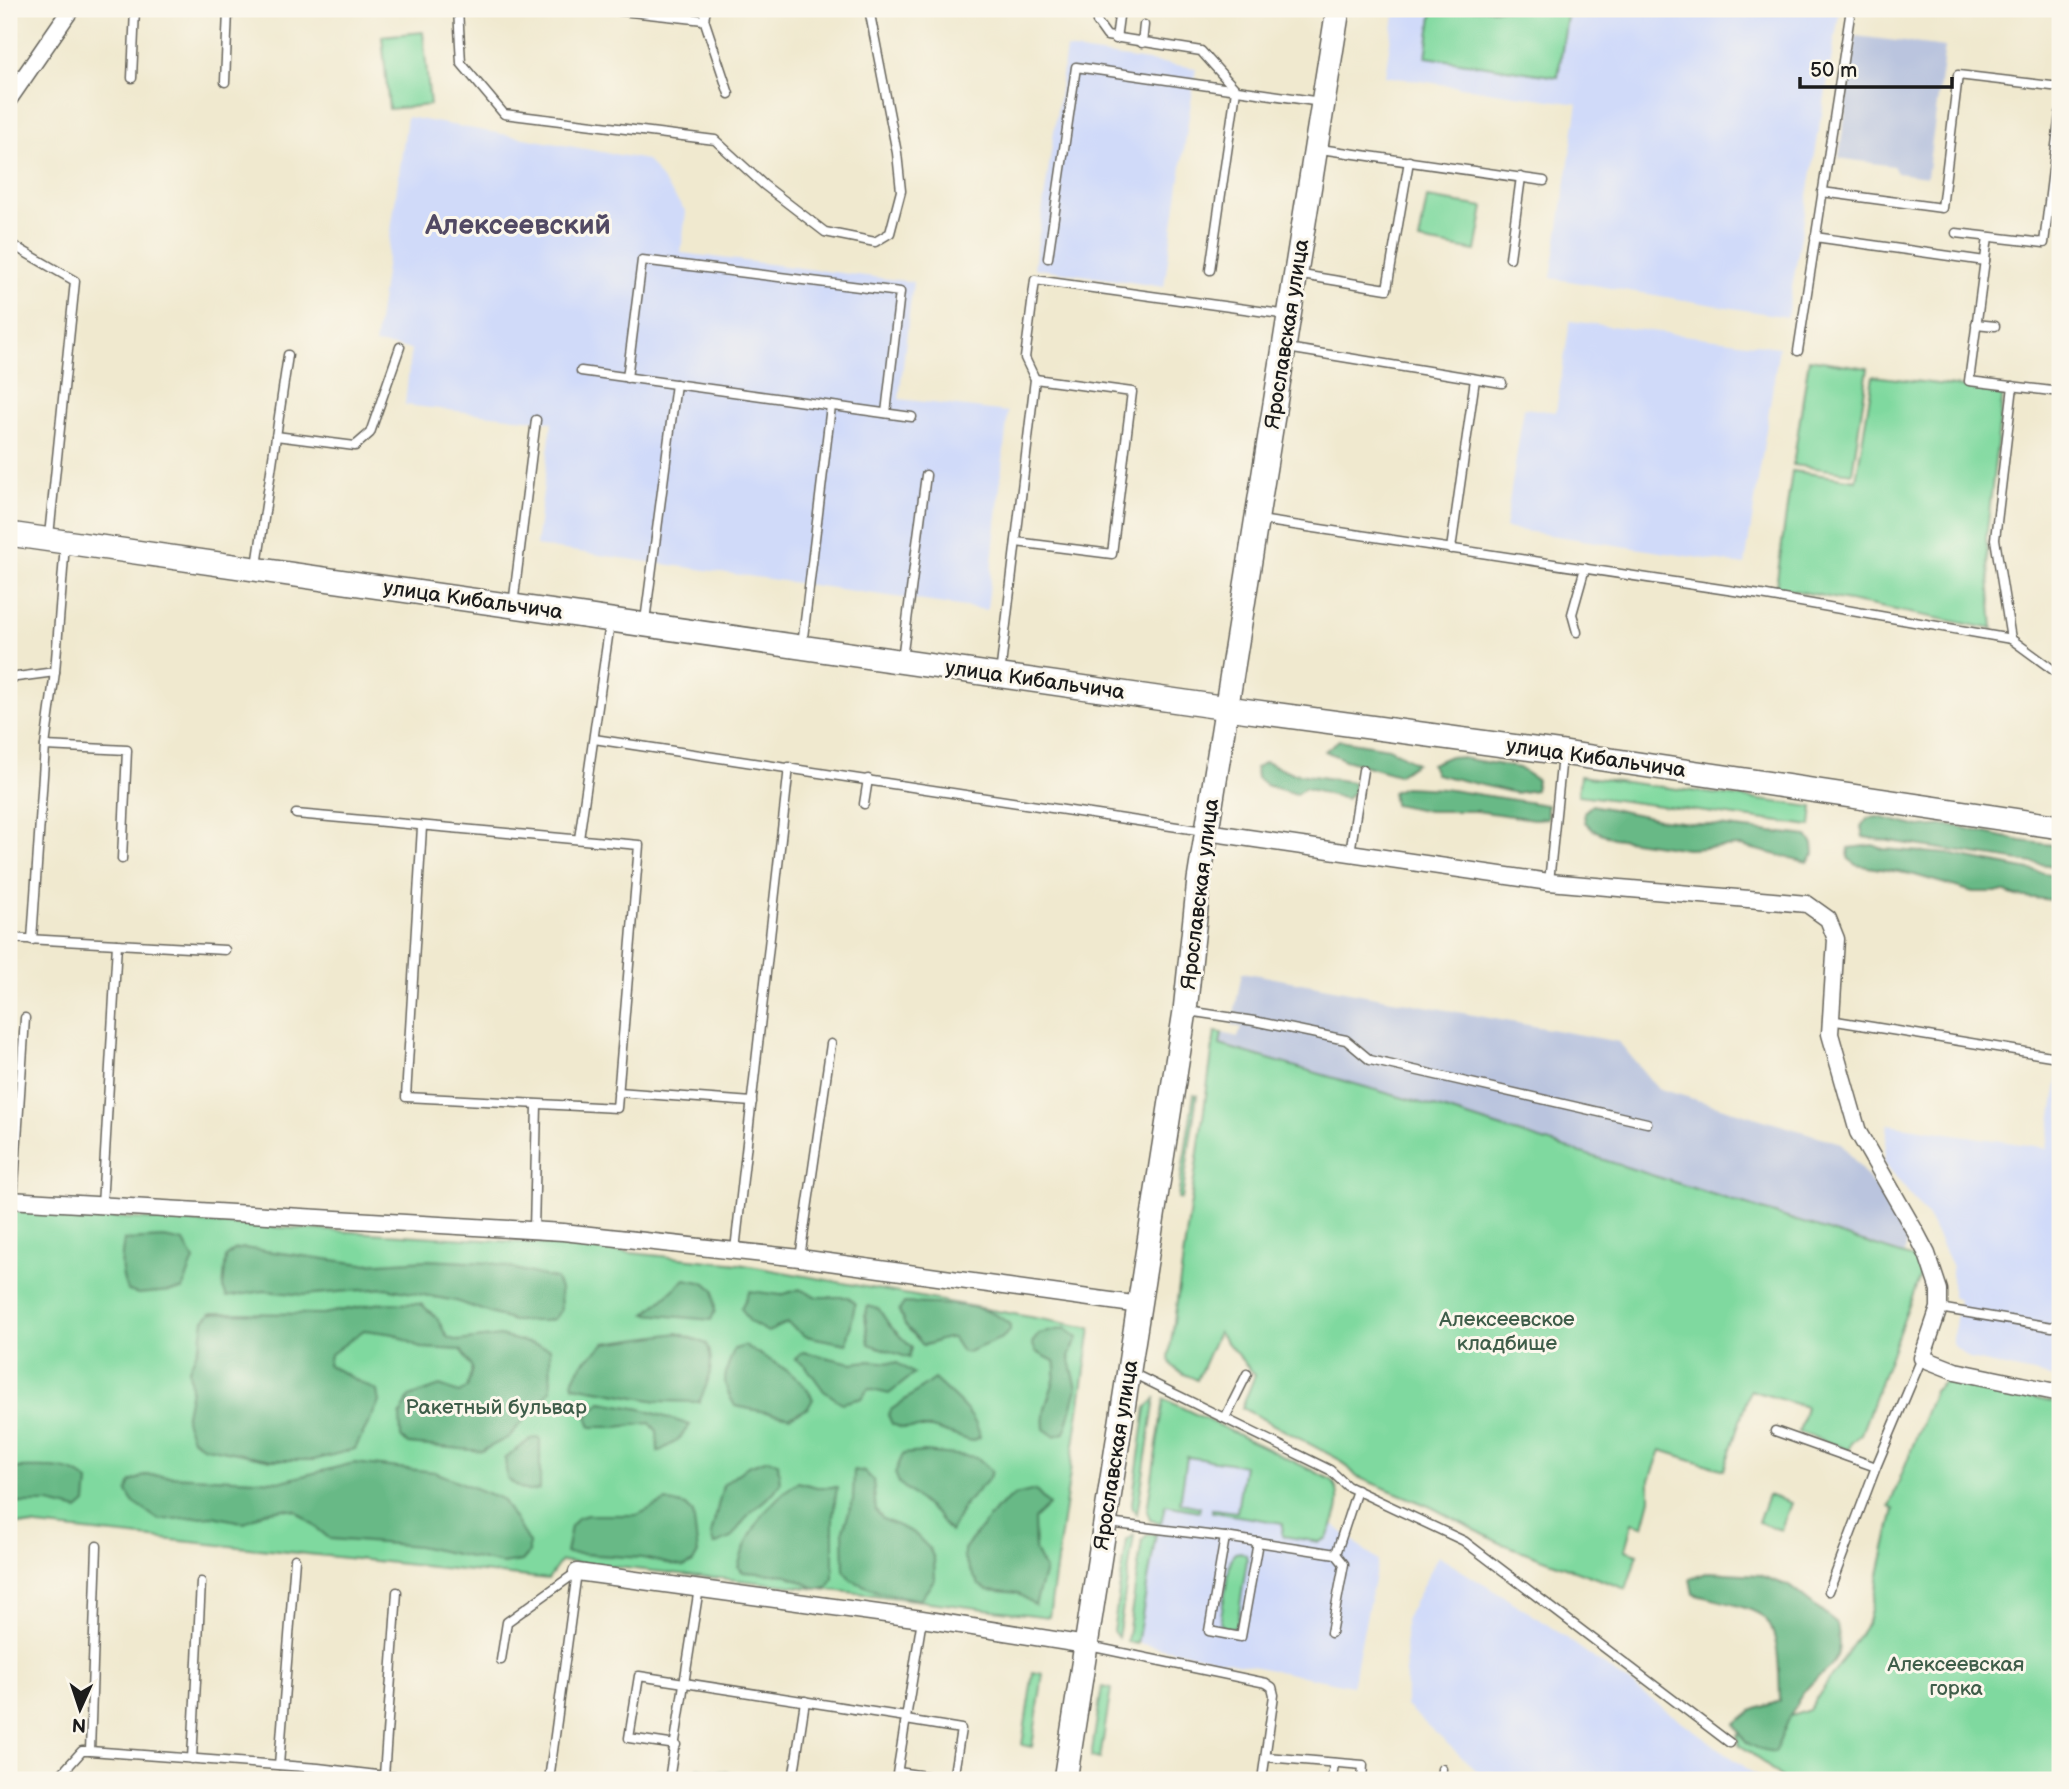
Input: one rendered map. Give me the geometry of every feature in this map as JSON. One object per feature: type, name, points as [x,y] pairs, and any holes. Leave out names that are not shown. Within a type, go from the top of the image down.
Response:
[{"type":"street","points":[[9,99],[71,9]]},
{"type":"street","name":"Ярославская улица","points":[[1065,1780],[1185,1011],[1207,832],[1338,9]]},
{"type":"street","name":"улица Кибальчича","points":[[9,534],[1227,708],[1563,752],[2060,827]]},
{"type":"street","points":[[1207,832],[1549,882],[1807,904],[1828,919],[1836,939],[1830,1034],[1858,1132],[1927,1254],[1938,1290],[1939,1308],[1922,1358],[1955,1371],[2060,1393]]},
{"type":"street","points":[[11,1200],[534,1230],[800,1258],[1140,1305]]},
{"type":"street","points":[[577,1572],[922,1619],[1086,1645]]},
{"type":"lane","points":[[132,78],[135,9]]},
{"type":"lane","points":[[210,9],[228,11],[225,82]]},
{"type":"lane","points":[[458,9],[461,63],[504,114],[715,140],[764,185],[825,232],[875,242],[890,233],[901,191],[897,153],[869,9]]},
{"type":"lane","points":[[603,9],[704,19]]},
{"type":"lane","points":[[706,9],[704,19],[729,94]]},
{"type":"lane","points":[[1097,9],[1097,22],[1107,36],[1201,51],[1236,90]]},
{"type":"lane","points":[[1116,39],[1120,9]]},
{"type":"lane","points":[[1798,351],[1851,9]]},
{"type":"lane","points":[[1142,43],[1144,25]]},
{"type":"lane","points":[[1048,258],[1076,67],[1324,102]]},
{"type":"lane","points":[[1822,192],[1942,208],[1958,75],[2060,87]]},
{"type":"lane","points":[[1210,270],[1236,90]]},
{"type":"lane","points":[[1956,233],[2044,243],[2060,113]]},
{"type":"lane","points":[[1317,149],[1544,181]]},
{"type":"lane","points":[[1296,274],[1387,289],[1409,162]]},
{"type":"lane","points":[[1510,258],[1521,177]]},
{"type":"lane","points":[[1815,237],[1985,261]]},
{"type":"lane","points":[[1988,237],[1969,381],[2060,392]]},
{"type":"lane","points":[[9,243],[75,281],[57,540],[55,672],[45,746],[32,940]]},
{"type":"lane","points":[[627,377],[642,260],[900,292],[886,413]]},
{"type":"lane","points":[[1000,675],[1035,379],[1025,358],[1035,279],[1290,315]]},
{"type":"lane","points":[[1976,324],[1995,326]]},
{"type":"lane","points":[[276,436],[355,446],[370,433],[400,347]]},
{"type":"lane","points":[[1284,348],[1503,383]]},
{"type":"lane","points":[[257,569],[288,355]]},
{"type":"lane","points":[[581,371],[912,417]]},
{"type":"lane","points":[[1016,542],[1112,554],[1132,393],[1035,379]]},
{"type":"lane","points":[[1451,549],[1475,379]]},
{"type":"lane","points":[[645,624],[676,384]]},
{"type":"lane","points":[[2011,639],[1995,540],[2013,386]]},
{"type":"lane","points":[[802,646],[831,406]]},
{"type":"lane","points":[[513,605],[536,420]]},
{"type":"lane","points":[[902,661],[926,475]]},
{"type":"lane","points":[[1257,520],[1761,594],[2011,639],[2060,675]]},
{"type":"lane","points":[[1577,632],[1572,614],[1585,568]]},
{"type":"lane","points":[[579,839],[611,619]]},
{"type":"lane","points":[[9,678],[55,672]]},
{"type":"lane","points":[[594,739],[1207,832]]},
{"type":"lane","points":[[45,746],[127,750],[121,859]]},
{"type":"lane","points":[[1549,882],[1563,752]]},
{"type":"lane","points":[[735,1250],[789,767]]},
{"type":"lane","points":[[1350,853],[1363,770]]},
{"type":"lane","points":[[863,804],[867,779]]},
{"type":"lane","points":[[296,814],[639,845],[617,1108],[406,1097],[422,827]]},
{"type":"lane","points":[[9,938],[226,950]]},
{"type":"lane","points":[[102,1206],[117,944]]},
{"type":"lane","points":[[1185,1011],[1254,1021],[1346,1040],[1370,1060],[1647,1124]]},
{"type":"lane","points":[[11,1200],[25,1018]]},
{"type":"lane","points":[[1830,1020],[2051,1056]]},
{"type":"lane","points":[[800,1258],[831,1044]]},
{"type":"lane","points":[[618,1092],[752,1102]]},
{"type":"lane","points":[[534,1230],[537,1105]]},
{"type":"lane","points":[[1939,1308],[2052,1327],[2060,1322]]},
{"type":"lane","points":[[1829,1591],[1876,1467],[1922,1358]]},
{"type":"lane","points":[[1129,1371],[1330,1470],[1347,1486],[1464,1541],[1730,1743]]},
{"type":"lane","points":[[1225,1418],[1247,1374]]},
{"type":"lane","points":[[1775,1431],[1876,1467]]},
{"type":"lane","points":[[1336,1554],[1357,1490]]},
{"type":"lane","points":[[1105,1522],[1336,1554],[1344,1564],[1331,1633]]},
{"type":"lane","points":[[1225,1537],[1209,1632],[1241,1637],[1258,1542]]},
{"type":"lane","points":[[90,1751],[97,1546]]},
{"type":"lane","points":[[279,1765],[295,1559]]},
{"type":"lane","points":[[501,1660],[507,1622],[577,1572]]},
{"type":"lane","points":[[549,1780],[577,1572]]},
{"type":"lane","points":[[192,1759],[201,1582]]},
{"type":"lane","points":[[669,1780],[699,1588]]},
{"type":"lane","points":[[384,1776],[397,1592]]},
{"type":"lane","points":[[676,1745],[629,1738],[639,1676],[804,1701],[906,1719],[961,1729],[953,1780],[897,1776],[906,1719],[922,1619]]},
{"type":"lane","points":[[1086,1645],[1266,1683],[1272,1687],[1274,1695],[1262,1780]]},
{"type":"lane","points":[[793,1780],[804,1701]]},
{"type":"lane","points":[[56,1780],[82,1751],[449,1780]]},
{"type":"lane","points":[[1266,1756],[1363,1765],[1363,1780]]},
{"type":"lane","points":[[1332,1780],[1334,1763]]},
{"type":"lane","points":[[1441,1780],[1442,1769]]},
{"type":"shaded area","points":[[1395,9],[1840,9],[1787,317],[1551,278],[1578,104],[1385,76]]},
{"type":"shaded area","points":[[1856,36],[1945,47],[1927,177],[1897,173],[1893,166],[1839,158]]},
{"type":"shaded area","points":[[1066,49],[1196,68],[1164,287],[1034,268]]},
{"type":"shaded area","points":[[407,117],[647,160],[686,212],[681,253],[913,282],[899,399],[1008,412],[987,610],[536,546],[552,422],[405,405],[411,349],[375,344]]},
{"type":"shaded area","points":[[1570,321],[1779,347],[1745,565],[1505,528],[1524,408],[1556,412]]},
{"type":"shaded area","points":[[1242,972],[1619,1042],[1657,1088],[1841,1143],[1910,1233],[1904,1254],[1452,1112],[1219,1045],[1222,1033],[1238,1037],[1242,1028],[1232,1025]]},
{"type":"shaded area","points":[[2060,1064],[2060,1379],[1970,1359],[1952,1344],[1959,1300],[1952,1297],[1952,1267],[1928,1217],[1884,1162],[1888,1124],[2047,1148]]},
{"type":"shaded area","points":[[1176,1419],[1288,1487],[1378,1561],[1352,1686],[1137,1643]]},
{"type":"shaded area","points":[[1438,1556],[1541,1620],[1763,1780],[1487,1780],[1406,1706],[1405,1620]]},
{"type":"green space","points":[[1433,9],[1568,9],[1558,77],[1426,57]]},
{"type":"green space","points":[[423,32],[430,105],[389,109],[382,36]]},
{"type":"green space","points":[[1427,198],[1484,207],[1476,251],[1419,241]]},
{"type":"green space","points":[[1809,359],[1868,368],[1852,473],[1793,465]]},
{"type":"green space","points":[[1873,376],[2003,392],[1986,539],[1993,629],[1776,587],[1792,471],[1856,480]]},
{"type":"green space","points":[[1339,740],[1389,748],[1416,763],[1398,775],[1345,760],[1325,751]]},
{"type":"green space","points":[[1450,756],[1519,768],[1537,780],[1535,790],[1515,793],[1435,774],[1431,764]]},
{"type":"green space","points":[[1265,762],[1293,773],[1353,782],[1354,792],[1346,799],[1305,788],[1296,794],[1266,785],[1257,778],[1256,768]]},
{"type":"green space","points":[[1580,776],[1813,807],[1811,826],[1578,795]]},
{"type":"green space","points":[[1404,787],[1444,789],[1547,805],[1547,818],[1534,819],[1476,811],[1428,811],[1394,804],[1392,792]]},
{"type":"green space","points":[[1592,805],[1664,820],[1807,836],[1813,844],[1814,854],[1807,862],[1740,846],[1687,849],[1613,838],[1593,830],[1585,822],[1584,812]]},
{"type":"green space","points":[[1879,817],[1919,827],[1951,825],[2021,841],[2060,846],[2060,867],[1863,837],[1861,826],[1869,818]]},
{"type":"green space","points":[[1873,845],[1883,849],[1948,854],[2060,876],[2060,901],[2016,896],[2005,892],[1973,892],[1911,874],[1856,865],[1848,858],[1849,848]]},
{"type":"green space","name":"Алексеевское кладбище","points":[[1215,1032],[1222,1033],[1220,1045],[1452,1112],[1914,1258],[1923,1268],[1861,1434],[1851,1443],[1849,1450],[1799,1432],[1806,1407],[1750,1390],[1724,1470],[1661,1450],[1650,1480],[1650,1499],[1643,1526],[1632,1523],[1625,1550],[1638,1554],[1626,1589],[1500,1543],[1431,1507],[1357,1477],[1342,1461],[1242,1408],[1255,1375],[1218,1332],[1197,1380],[1179,1372],[1172,1366],[1169,1357]]},
{"type":"green space","points":[[1194,1094],[1197,1095],[1182,1199],[1178,1198]]},
{"type":"green space","name":"Ракетный бульвар","points":[[9,1211],[534,1243],[739,1264],[1091,1328],[1049,1617],[561,1561],[548,1579],[9,1523]]},
{"type":"green space","points":[[164,1238],[184,1242],[194,1260],[182,1290],[138,1294],[128,1291],[122,1272],[124,1240]]},
{"type":"green space","points":[[244,1248],[363,1264],[427,1260],[492,1263],[556,1279],[560,1289],[561,1310],[554,1319],[513,1321],[456,1301],[385,1288],[304,1295],[264,1291],[227,1297],[223,1288],[226,1257],[234,1250]]},
{"type":"green space","points":[[685,1279],[706,1283],[714,1290],[715,1311],[711,1320],[646,1314]]},
{"type":"green space","points":[[799,1289],[817,1297],[848,1297],[855,1304],[847,1344],[805,1336],[787,1323],[768,1332],[750,1322],[741,1308],[750,1291],[781,1295]]},
{"type":"green space","points":[[380,1303],[421,1304],[437,1318],[447,1337],[457,1341],[500,1336],[550,1348],[551,1390],[509,1437],[482,1451],[408,1444],[401,1437],[400,1416],[409,1397],[440,1386],[459,1393],[467,1388],[472,1368],[461,1350],[421,1348],[394,1334],[364,1330],[330,1355],[328,1365],[377,1391],[379,1402],[355,1449],[314,1460],[271,1460],[202,1446],[192,1439],[185,1420],[191,1389],[189,1369],[201,1341],[204,1320],[211,1313],[323,1314]]},
{"type":"green space","points":[[904,1303],[960,1305],[988,1311],[1010,1325],[1010,1331],[1002,1338],[968,1352],[962,1352],[953,1338],[923,1345],[905,1325],[899,1311]]},
{"type":"green space","points":[[868,1306],[879,1309],[890,1326],[912,1348],[909,1358],[869,1344],[865,1316]]},
{"type":"green space","points":[[1065,1328],[1078,1338],[1069,1356],[1077,1388],[1065,1433],[1054,1436],[1044,1429],[1044,1419],[1054,1378],[1054,1361],[1036,1352],[1032,1343],[1039,1334]]},
{"type":"green space","points":[[678,1333],[707,1344],[710,1351],[710,1373],[699,1402],[657,1401],[574,1386],[572,1382],[582,1364],[605,1343]]},
{"type":"green space","points":[[745,1346],[801,1382],[813,1399],[808,1408],[790,1417],[735,1406],[725,1383],[726,1372],[734,1349]]},
{"type":"green space","points":[[803,1352],[852,1363],[897,1363],[914,1374],[889,1394],[868,1389],[862,1398],[842,1403],[824,1391],[805,1365],[795,1359]]},
{"type":"green space","points":[[934,1379],[968,1412],[980,1437],[971,1441],[932,1428],[902,1428],[892,1424],[888,1415],[891,1410]]},
{"type":"green space","name":"Алексеевская горка","points":[[1959,1381],[2060,1404],[2060,1780],[1785,1780],[1739,1744],[1737,1735],[1809,1710],[1868,1622],[1894,1509],[1889,1507],[1934,1391],[1944,1382]]},
{"type":"green space","points":[[1155,1399],[1137,1514],[1132,1503],[1146,1408]]},
{"type":"green space","points":[[1164,1399],[1332,1480],[1338,1501],[1336,1516],[1327,1538],[1319,1542],[1282,1536],[1283,1523],[1212,1512],[1212,1509],[1237,1512],[1244,1465],[1187,1457],[1180,1503],[1200,1507],[1199,1511],[1165,1505],[1161,1524],[1150,1520],[1147,1511]]},
{"type":"green space","points":[[601,1402],[641,1409],[690,1425],[677,1441],[658,1452],[657,1431],[650,1423],[591,1427],[587,1416]]},
{"type":"green space","points":[[540,1438],[540,1489],[526,1491],[507,1478],[505,1458],[531,1439]]},
{"type":"green space","points":[[924,1452],[977,1457],[992,1472],[965,1504],[950,1532],[937,1515],[899,1483],[895,1473],[903,1454]]},
{"type":"green space","points":[[768,1459],[778,1463],[780,1483],[774,1492],[750,1513],[731,1538],[714,1545],[711,1535],[723,1485],[748,1466]]},
{"type":"green space","points":[[354,1463],[435,1472],[502,1499],[529,1543],[529,1553],[522,1561],[502,1564],[418,1546],[330,1539],[296,1511],[285,1509],[264,1512],[245,1523],[213,1516],[159,1520],[133,1502],[127,1492],[131,1482],[146,1475],[282,1481]]},
{"type":"green space","points":[[9,1468],[62,1469],[81,1476],[88,1482],[86,1503],[78,1510],[49,1503],[9,1503]]},
{"type":"green space","points":[[854,1470],[865,1472],[873,1480],[876,1511],[883,1519],[914,1533],[929,1548],[934,1558],[935,1579],[920,1600],[879,1592],[851,1580],[844,1571],[843,1530],[853,1500]]},
{"type":"green space","points":[[798,1482],[817,1487],[837,1487],[833,1517],[833,1579],[828,1588],[817,1589],[787,1575],[743,1572],[738,1567],[747,1542],[760,1519],[777,1499]]},
{"type":"green space","points":[[1035,1490],[1049,1505],[1034,1519],[1035,1551],[1045,1570],[1035,1605],[1018,1593],[988,1590],[979,1585],[964,1559],[964,1549],[997,1508],[1015,1495]]},
{"type":"green space","points":[[1768,1495],[1791,1503],[1781,1530],[1758,1522]]},
{"type":"green space","points":[[666,1501],[686,1506],[693,1513],[698,1553],[693,1562],[684,1567],[642,1558],[566,1553],[571,1526],[577,1518],[587,1515],[637,1515]]},
{"type":"green space","points":[[1156,1534],[1137,1644],[1127,1642],[1142,1540],[1147,1535]]},
{"type":"green space","points":[[1134,1535],[1118,1638],[1113,1631],[1127,1540]]},
{"type":"green space","points":[[1235,1553],[1246,1555],[1247,1560],[1237,1625],[1232,1629],[1222,1626],[1220,1622],[1231,1558]]},
{"type":"green space","points":[[1709,1572],[1760,1575],[1789,1586],[1837,1624],[1839,1639],[1836,1658],[1800,1698],[1775,1752],[1750,1745],[1735,1724],[1751,1711],[1780,1701],[1778,1656],[1773,1632],[1762,1616],[1755,1612],[1693,1594],[1690,1579]]},
{"type":"green space","points":[[1033,1672],[1043,1674],[1032,1747],[1022,1745]]},
{"type":"green space","points":[[1102,1687],[1111,1689],[1100,1759],[1091,1757]]},
{"type":"green space","points":[[698,1768],[762,1778],[762,1780],[696,1780]]},
{"type":"district","name":"Алексеевский","points":[[518,225]]}]
